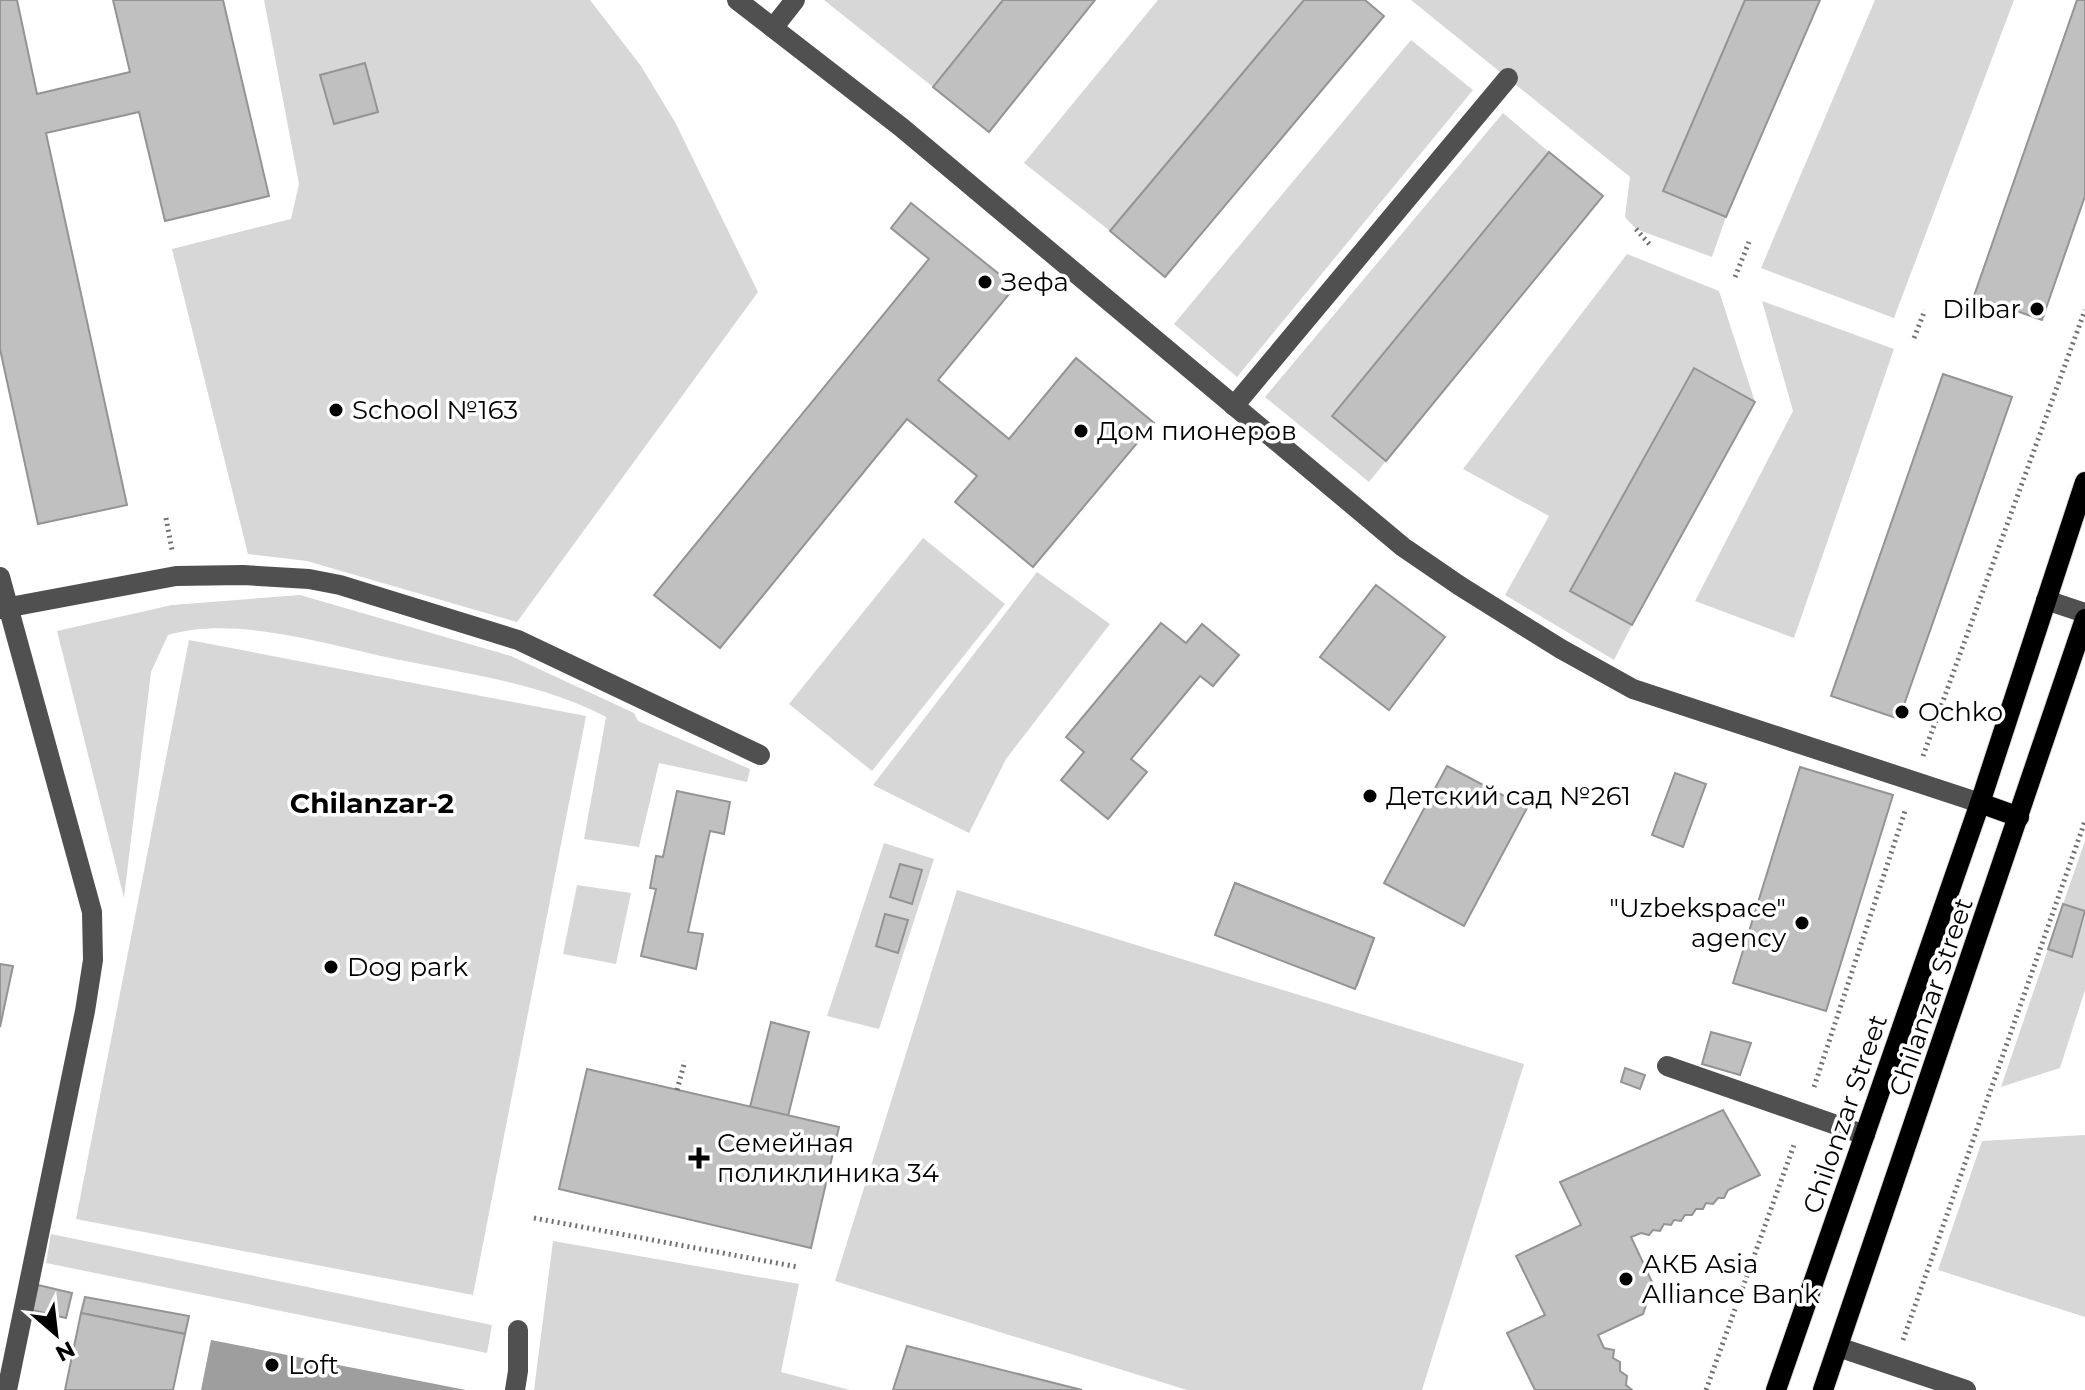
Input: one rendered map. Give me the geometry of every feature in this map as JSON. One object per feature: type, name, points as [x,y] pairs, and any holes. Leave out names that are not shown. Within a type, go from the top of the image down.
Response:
[{"type":"main road","name":"Chilanzar Street","points":[[1865,1135],[1980,803],[2085,482]]},
{"type":"main road","name":"Chilanzar Street","points":[[1823,1390],[2085,619]]},
{"type":"main road","points":[[1980,803],[2019,817]]},
{"type":"main road","name":"Chilonzar Street","points":[[1776,1390],[1865,1135]]},
{"type":"street","points":[[737,0],[901,127],[1403,547],[1479,599],[1597,671],[1633,689],[1980,803]]},
{"type":"street","points":[[773,28],[795,0]]},
{"type":"street","points":[[1234,406],[1508,78]]},
{"type":"street","points":[[3,608],[176,576],[243,575],[309,579],[340,585],[518,640],[760,755]]},
{"type":"street","points":[[0,577],[3,608],[92,912],[94,933],[85,1011],[7,1390]]},
{"type":"street","points":[[2046,600],[2085,613]]},
{"type":"street","points":[[1667,1066],[1865,1135]]},
{"type":"street","points":[[515,1390],[518,1330]]},
{"type":"street","points":[[1838,1347],[1966,1390]]},
{"type":"path","points":[[1636,229],[1651,246]]},
{"type":"path","points":[[1735,277],[1749,242]]},
{"type":"path","points":[[1914,338],[1925,310]]},
{"type":"path","points":[[1706,1390],[1805,1115],[1914,780],[2085,310]]},
{"type":"path","points":[[166,518],[173,559]]},
{"type":"path","points":[[1895,1365],[2085,821]]},
{"type":"path","points":[[677,1090],[685,1061]]},
{"type":"path","points":[[534,1218],[798,1267]]},
{"type":"shaded area","name":"School №163","points":[[264,0],[590,0],[641,66],[675,122],[758,292],[517,622],[307,561],[248,554],[172,249],[291,219],[299,184]]},
{"type":"shaded area","points":[[824,0],[1003,0],[933,87]]},
{"type":"shaded area","points":[[1158,0],[1304,0],[1110,231],[1024,163]]},
{"type":"shaded area","points":[[1411,0],[1745,0],[1663,190],[1726,217],[1712,257],[1636,229],[1625,217],[1630,177]]},
{"type":"shaded area","points":[[1875,0],[2014,0],[1894,318],[1761,268]]},
{"type":"shaded area","points":[[1411,40],[1473,90],[1237,377],[1174,324]]},
{"type":"shaded area","points":[[1503,113],[1549,152],[1332,416],[1386,461],[1369,482],[1265,397]]},
{"type":"shaded area","points":[[1627,254],[1719,291],[1755,402],[1693,368],[1570,590],[1632,625],[1614,660],[1505,595],[1549,516],[1463,469]]},
{"type":"shaded area","points":[[1762,301],[1894,349],[1794,638],[1695,601],[1793,411]]},
{"type":"shaded area","points":[[923,538],[1005,604],[872,771],[789,704]]},
{"type":"shaded area","points":[[1037,572],[1110,624],[1006,759],[969,833],[873,785]]},
{"type":"shaded area","points":[[300,595],[511,656],[634,713],[638,721],[750,769],[747,782],[659,763],[639,847],[584,839],[606,717],[530,688],[311,640],[252,630],[194,630],[168,635],[151,672],[124,898],[57,631],[172,605]]},
{"type":"shaded area","name":"Dog park","points":[[189,640],[586,716],[473,1295],[76,1219]]},
{"type":"shaded area","points":[[2085,841],[2085,911],[2063,904]]},
{"type":"shaded area","points":[[884,843],[934,859],[879,1029],[827,1016]]},
{"type":"shaded area","points":[[577,885],[631,893],[616,964],[563,954]]},
{"type":"shaded area","points":[[957,890],[1524,1064],[1422,1390],[1187,1390],[835,1281]]},
{"type":"shaded area","points":[[2085,917],[2085,990],[2060,1068],[2001,1087],[2048,949],[2072,957]]},
{"type":"shaded area","points":[[2085,1135],[2085,1317],[1938,1270],[1982,1141]]},
{"type":"shaded area","points":[[51,1234],[492,1325],[487,1353],[46,1263]]},
{"type":"shaded area","points":[[553,1241],[799,1284],[781,1372],[850,1390],[534,1390]]},
{"type":"shaded area","name":"Loft","points":[[211,1340],[466,1390],[201,1390]]},
{"type":"building","points":[[0,0],[17,0],[37,94],[130,72],[113,0],[223,0],[269,196],[165,221],[139,112],[46,133],[127,505],[38,524],[0,349]]},
{"type":"building","points":[[1003,0],[1095,0],[989,132],[933,87]]},
{"type":"building","points":[[1304,0],[1365,0],[1384,16],[1165,277],[1110,231]]},
{"type":"building","points":[[1745,0],[1820,0],[1726,217],[1663,191]]},
{"type":"building","points":[[2077,0],[2085,0],[2085,196],[2042,320],[1974,296]]},
{"type":"building","points":[[365,63],[378,112],[334,124],[320,75]]},
{"type":"building","points":[[1549,152],[1603,196],[1386,461],[1332,416]]},
{"type":"building","name":"Дом пионеров","points":[[911,203],[1015,287],[938,380],[1009,439],[1076,358],[1154,423],[1033,567],[955,502],[977,476],[907,419],[720,648],[654,595],[929,259],[891,228]]},
{"type":"building","points":[[1694,368],[1755,402],[1632,625],[1570,591]]},
{"type":"building","points":[[1943,374],[2012,397],[1899,719],[1831,696]]},
{"type":"building","points":[[1376,585],[1445,637],[1389,710],[1320,657]]},
{"type":"building","points":[[1161,623],[1186,643],[1202,624],[1239,655],[1213,686],[1200,676],[1131,759],[1147,772],[1108,819],[1061,780],[1084,752],[1066,737]]},
{"type":"building","points":[[1447,766],[1527,808],[1464,926],[1384,883]]},
{"type":"building","name":"\"Uzbekspace\" agency","points":[[1800,767],[1893,795],[1826,1011],[1733,983]]},
{"type":"building","points":[[1675,773],[1706,784],[1683,847],[1652,835]]},
{"type":"building","points":[[677,791],[730,802],[724,834],[710,831],[688,932],[703,934],[696,969],[641,956],[656,889],[650,888],[656,856],[663,857]]},
{"type":"building","points":[[900,864],[922,870],[912,904],[890,897]]},
{"type":"building","points":[[1235,883],[1374,938],[1357,985],[1217,931]]},
{"type":"building","points":[[1235,883],[1374,938],[1355,989],[1215,935]]},
{"type":"building","points":[[2063,904],[2085,911],[2072,957],[2048,949]]},
{"type":"building","points":[[885,914],[908,920],[898,953],[876,946]]},
{"type":"building","points":[[0,964],[13,966],[0,1027]]},
{"type":"building","points":[[771,1022],[809,1032],[788,1116],[750,1107]]},
{"type":"building","points":[[1711,1032],[1751,1043],[1740,1075],[1702,1064]]},
{"type":"building","points":[[1625,1068],[1645,1075],[1640,1089],[1621,1082]]},
{"type":"building","name":"Семейная поликлиника 34","points":[[587,1069],[839,1127],[811,1248],[559,1189]]},
{"type":"building","points":[[1723,1110],[1760,1175],[1728,1190],[1724,1198],[1718,1198],[1713,1204],[1706,1203],[1703,1209],[1685,1215],[1681,1221],[1664,1224],[1660,1231],[1653,1230],[1649,1235],[1641,1233],[1631,1237],[1653,1284],[1643,1314],[1598,1335],[1604,1348],[1614,1350],[1613,1358],[1620,1362],[1620,1371],[1627,1376],[1626,1385],[1632,1390],[1535,1390],[1507,1333],[1545,1315],[1516,1256],[1581,1225],[1560,1182]]},
{"type":"building","points":[[38,1285],[72,1293],[66,1318],[32,1310]]},
{"type":"building","points":[[85,1297],[189,1316],[185,1334],[81,1313]]},
{"type":"building","points":[[81,1313],[185,1334],[173,1390],[65,1390]]},
{"type":"building","points":[[907,1346],[1082,1390],[893,1390]]},
{"type":"place","name":"Зефа","points":[[985,282]]},
{"type":"place","name":"Dilbar","points":[[2037,309]]},
{"type":"place","name":"School №163","points":[[336,410]]},
{"type":"place","name":"Дом пионеров","points":[[1081,431]]},
{"type":"place","name":"Ochko","points":[[1902,712]]},
{"type":"place","name":"Детский сад №261","points":[[1370,796]]},
{"type":"place","name":"\"Uzbekspace\" agency","points":[[1802,923]]},
{"type":"place","name":"Dog park","points":[[331,967]]},
{"type":"place","name":"Семейная поликлиника 34","points":[[699,1158]]},
{"type":"place","name":"АКБ Asia Alliance Bank","points":[[1626,1279]]},
{"type":"place","name":"Loft","points":[[272,1365]]},
{"type":"district","name":"Chilanzar-2","points":[[372,803]]}]
